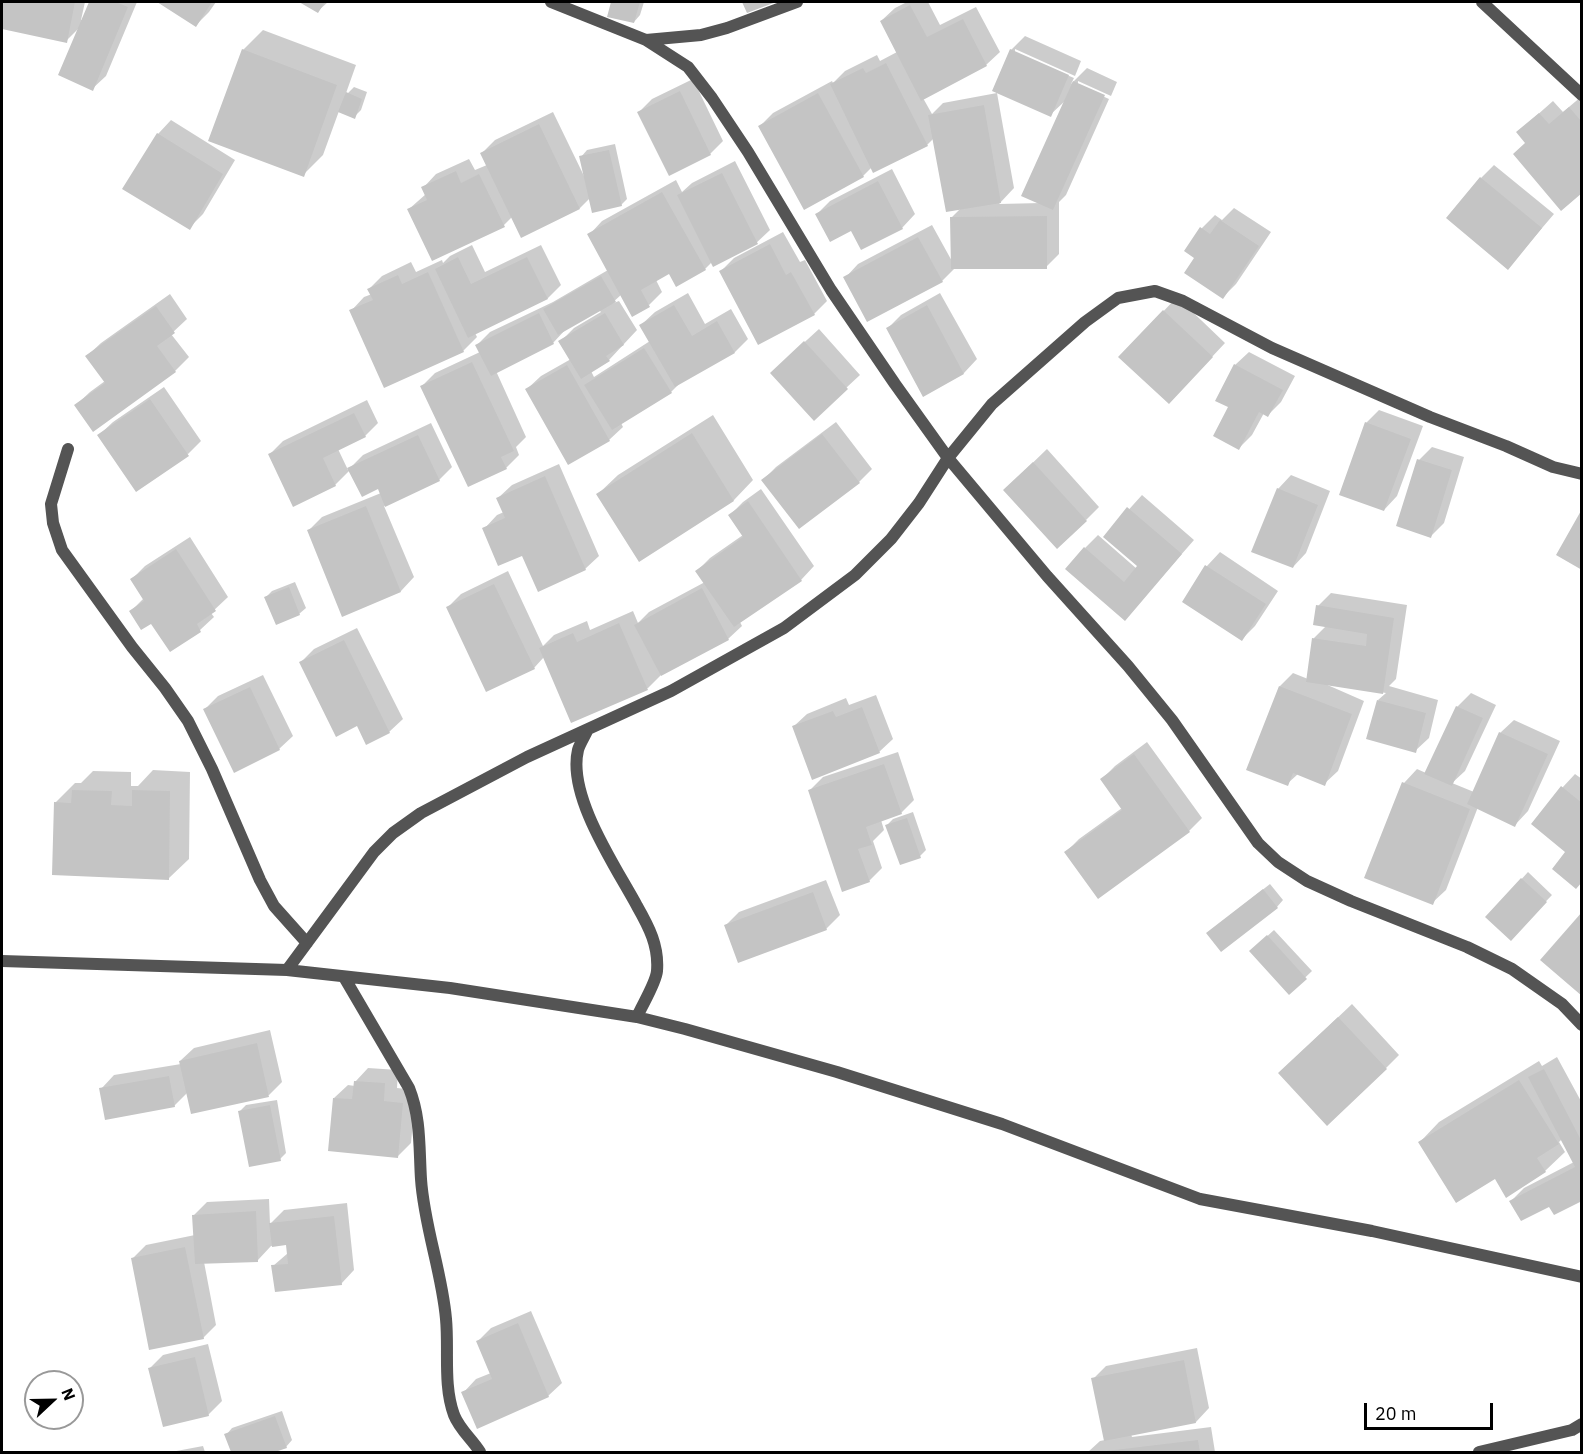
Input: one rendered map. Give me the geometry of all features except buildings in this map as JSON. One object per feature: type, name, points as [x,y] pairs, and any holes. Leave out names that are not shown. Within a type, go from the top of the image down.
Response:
[{"type":"street","points":[[551,2],[646,40],[688,67],[712,98],[776,197],[831,290],[948,458],[1047,576],[1128,666],[1195,751],[1251,834],[1278,862],[1307,881],[1467,947],[1512,969],[1562,1004],[1581,1024]]},
{"type":"street","points":[[646,40],[701,35],[727,28],[796,2]]},
{"type":"street","points":[[1482,2],[1581,95]]},
{"type":"street","points":[[287,970],[374,852],[393,833],[421,813],[453,794],[527,757],[671,691],[784,628],[855,575],[891,539],[919,503],[948,458],[992,404],[1085,322],[1118,298],[1155,291],[1183,301],[1272,348],[1430,417],[1553,467],[1581,474]]},
{"type":"street","points":[[68,449],[51,504],[53,523],[62,550],[188,721],[212,769],[260,880],[274,906],[307,943]]},
{"type":"street","points":[[588,729],[578,750],[577,767],[580,789],[603,845],[651,931],[657,951],[657,974],[637,1017]]},
{"type":"street","points":[[2,961],[287,970],[450,988],[637,1017],[837,1072],[1002,1124],[1200,1199],[1372,1231],[1581,1277]]},
{"type":"street","points":[[344,977],[415,1102],[424,1201],[446,1318],[449,1396],[455,1416],[480,1452]]},
{"type":"street","points":[[1479,1452],[1572,1430],[1581,1424]]}]
